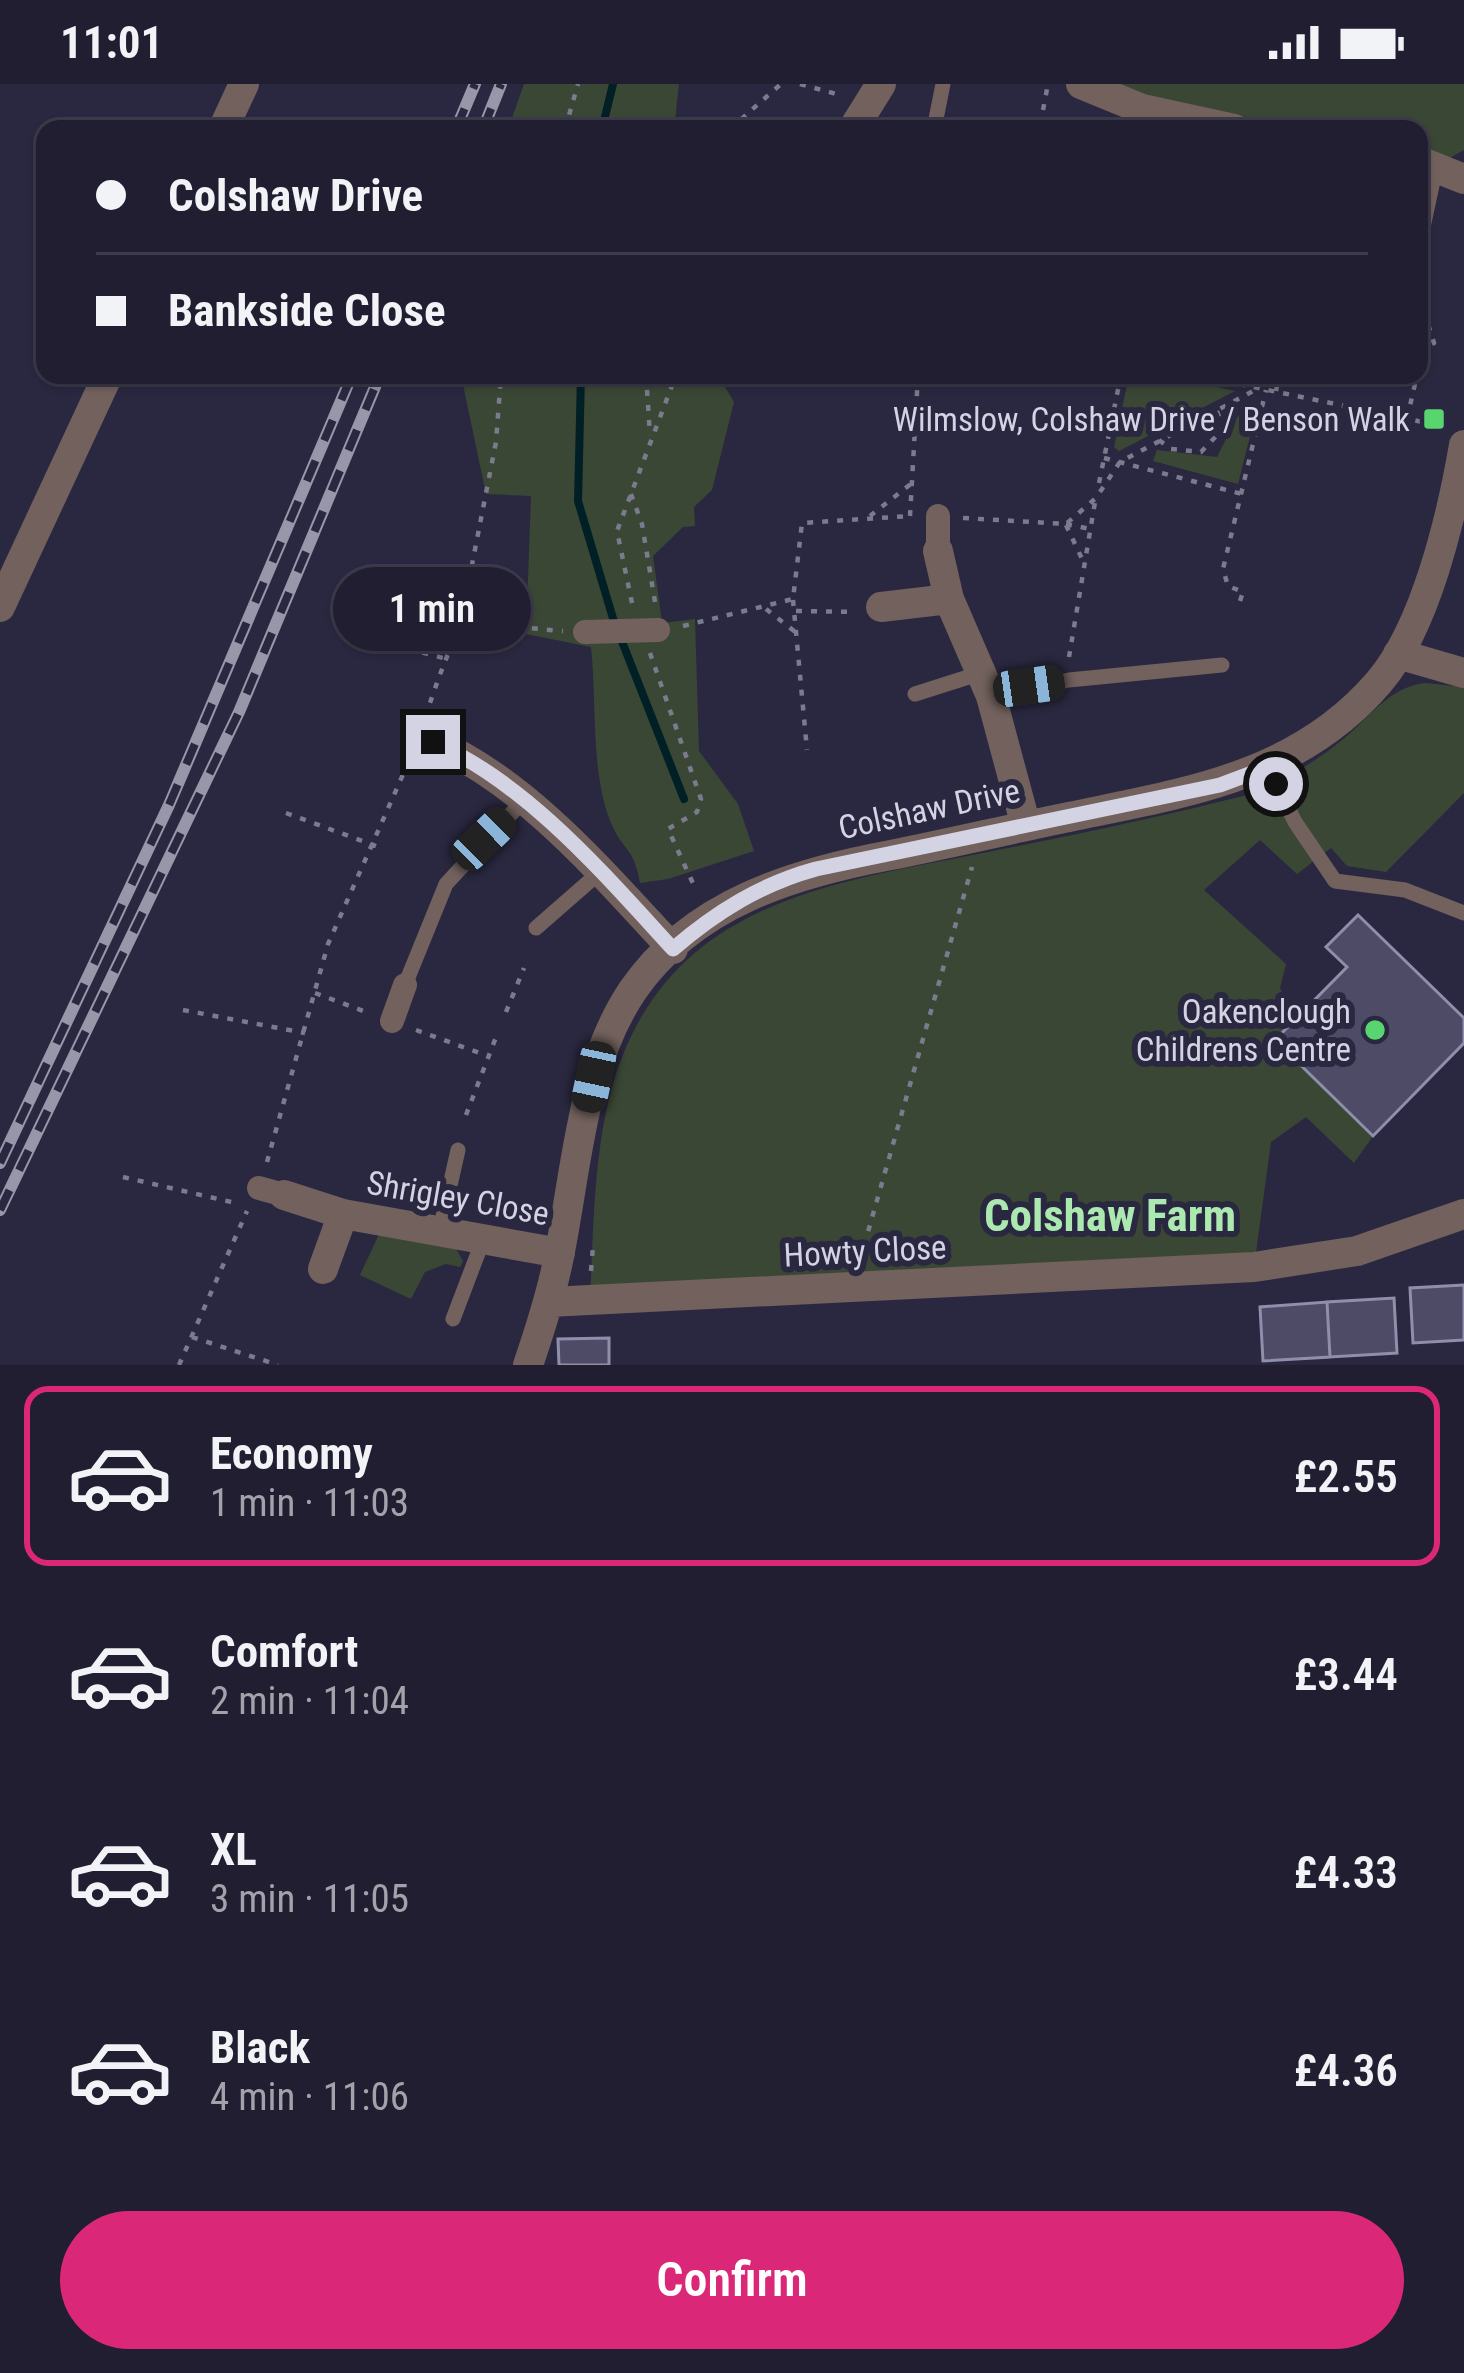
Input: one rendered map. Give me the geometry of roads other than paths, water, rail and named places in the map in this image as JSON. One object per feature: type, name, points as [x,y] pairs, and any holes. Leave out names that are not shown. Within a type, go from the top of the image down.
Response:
[{"type":"street","points":[[227,120],[244,84]]},
{"type":"street","points":[[1081,84],[1142,109],[1188,120]]},
{"type":"street","points":[[0,607],[104,384]]},
{"type":"street","name":"Colshaw Drive","points":[[528,1365],[549,1302],[589,1100],[605,1046],[634,989],[673,949],[711,916],[791,876],[1220,785],[1268,767],[1346,713],[1380,682],[1398,654],[1440,559],[1454,436]]},
{"type":"street","points":[[938,516],[938,551],[949,599],[986,685],[1026,826]]},
{"type":"street","points":[[881,607],[949,599]]},
{"type":"street","points":[[586,632],[658,630]]},
{"type":"street","points":[[1398,654],[1464,673]]},
{"type":"street","points":[[425,739],[460,754],[523,801],[673,949]]},
{"type":"street","points":[[392,1021],[405,985]]},
{"type":"street","name":"Shrigley Close","points":[[271,1192],[343,1214],[560,1253]]},
{"type":"street","name":"Shrigley Close","points":[[322,1270],[343,1214]]},
{"type":"street","name":"Howty Close","points":[[549,1302],[1313,1261],[1464,1214]]},
{"type":"lane","points":[[936,120],[943,84]]},
{"type":"lane","points":[[1428,213],[1440,168]]},
{"type":"lane","points":[[915,694],[1222,665]]},
{"type":"lane","points":[[1268,767],[1294,822],[1335,881],[1405,890],[1464,913]]},
{"type":"lane","points":[[405,985],[446,884],[523,801]]},
{"type":"lane","points":[[536,928],[600,872]]},
{"type":"lane","points":[[440,1230],[458,1150]]},
{"type":"lane","points":[[453,1319],[483,1240]]},
{"type":"waterway","points":[[604,120],[613,84]]},
{"type":"waterway","points":[[581,384],[578,501],[615,625]]},
{"type":"waterway","points":[[621,639],[684,799]]},
{"type":"railway","points":[[460,120],[475,84]]},
{"type":"railway","points":[[487,120],[501,84]]},
{"type":"railway","points":[[0,1163],[169,805],[348,384]]},
{"type":"railway","points":[[0,1210],[239,712],[376,384]]},
{"type":"place","name":"Wilmslow, Colshaw Drive / Benson Walk","points":[[1434,419]]},
{"type":"place","name":"Oakenclough Childrens Centre","points":[[1375,1030]]},
{"type":"district","name":"Colshaw Farm","points":[[1110,1215]]}]
